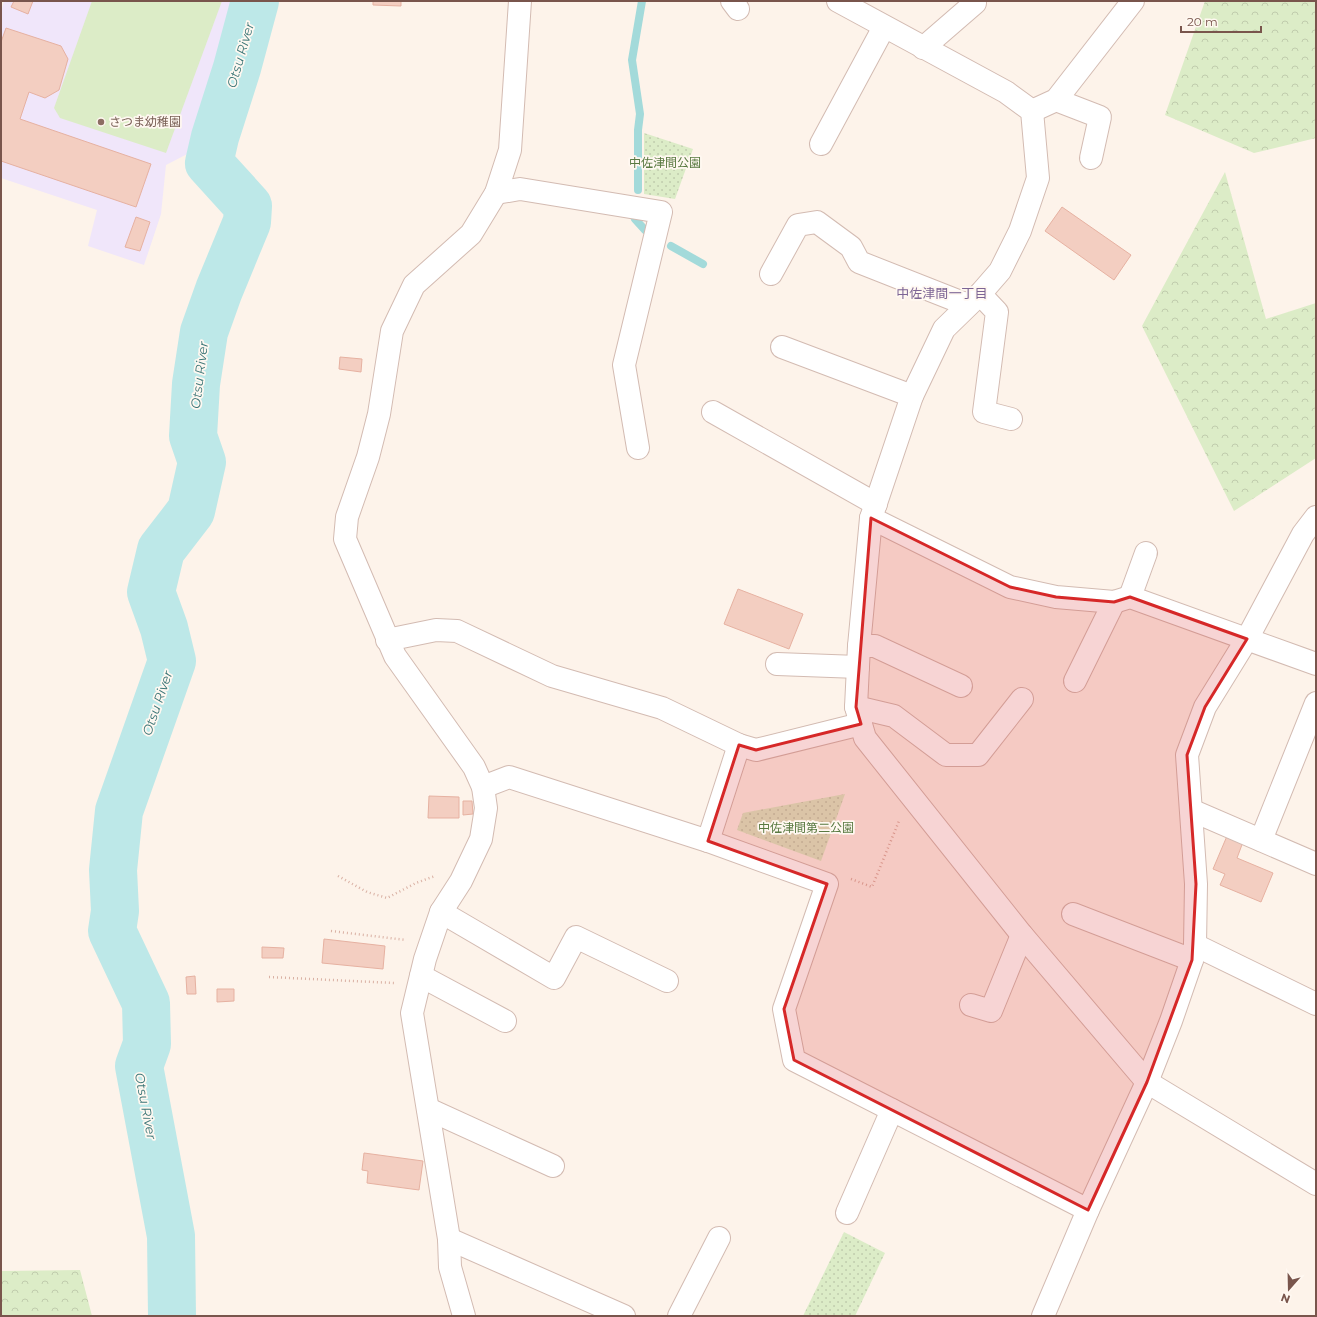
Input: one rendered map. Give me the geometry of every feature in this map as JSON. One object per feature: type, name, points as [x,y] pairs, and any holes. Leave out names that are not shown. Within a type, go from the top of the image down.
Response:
[{"type":"street","points":[[464,1316],[450,1266],[449,1239],[412,1013],[430,943],[441,912],[460,881],[481,839],[486,808],[483,787],[474,767],[394,656],[345,540],[347,518],[368,457],[379,414],[392,332],[414,285],[471,234],[496,194],[510,150],[520,1]]},
{"type":"street","points":[[1032,111],[1056,100],[1133,1]]},
{"type":"street","points":[[844,2],[884,27],[1006,92],[1032,111],[1038,178],[1016,238],[1000,271],[944,329],[912,396],[873,511],[858,667],[858,716],[865,738],[1022,935],[1147,1082],[1316,1184]]},
{"type":"street","points":[[923,48],[975,3]]},
{"type":"street","points":[[821,144],[884,27]]},
{"type":"street","points":[[1056,100],[1100,117],[1091,158]]},
{"type":"street","points":[[496,194],[520,189],[661,212],[624,365],[638,448]]},
{"type":"street","points":[[771,274],[798,225],[817,222],[851,247],[860,262],[974,299],[997,312],[984,412],[1011,420]]},
{"type":"street","points":[[782,347],[912,396]]},
{"type":"street","points":[[713,412],[873,511],[1010,587],[1056,597],[1122,599],[1247,639],[1316,664]]},
{"type":"street","points":[[1043,1316],[1088,1210],[1147,1082],[1171,1021],[1194,952],[1196,884],[1186,755],[1205,707],[1247,639],[1303,534],[1315,521]]},
{"type":"street","points":[[1075,681],[1122,599],[1146,553]]},
{"type":"street","points":[[387,640],[436,630],[457,632],[552,676],[662,708],[739,745],[756,750],[858,716],[894,716],[946,755],[978,755],[1022,699]]},
{"type":"street","points":[[859,646],[875,646],[960,686]]},
{"type":"street","points":[[777,664],[858,667]]},
{"type":"street","points":[[1261,840],[1316,703]]},
{"type":"street","points":[[708,841],[739,745]]},
{"type":"street","points":[[483,787],[509,777],[708,841],[827,884],[784,1009],[794,1060],[1088,1210]]},
{"type":"street","points":[[1191,810],[1316,864]]},
{"type":"street","points":[[441,912],[554,978],[576,937],[667,981]]},
{"type":"street","points":[[1073,914],[1194,952],[1316,1004]]},
{"type":"street","points":[[971,1005],[991,1011],[1022,935]]},
{"type":"street","points":[[420,980],[504,1021]]},
{"type":"street","points":[[428,1109],[553,1166]]},
{"type":"street","points":[[847,1213],[892,1110]]},
{"type":"street","points":[[679,1316],[720,1238]]},
{"type":"street","points":[[449,1239],[624,1316]]},
{"type":"path","points":[[827,884],[839,874],[872,887],[911,795]]},
{"type":"path","points":[[338,876],[367,892],[388,898],[416,883],[448,871],[460,881]]},
{"type":"path","points":[[331,931],[430,943]]},
{"type":"path","points":[[269,977],[420,980]]},
{"type":"highlighted area","points":[[871,518],[1010,587],[1056,597],[1114,602],[1130,597],[1247,639],[1205,707],[1187,755],[1196,884],[1192,960],[1147,1082],[1088,1210],[794,1060],[784,1009],[827,884],[708,841],[739,745],[756,750],[861,724],[856,707]]},
{"type":"shaded area","name":"さつま幼稚園","points":[[4,1],[235,1],[204,95],[197,149],[166,165],[161,214],[144,265],[88,246],[97,210],[1,178],[1,12]]},
{"type":"green space","points":[[92,1],[222,1],[166,153],[60,118],[54,108]]},
{"type":"green space","points":[[1205,1],[1316,1],[1316,138],[1254,153],[1165,115]]},
{"type":"green space","name":"中佐津間公園","points":[[644,133],[693,149],[675,199],[644,194]]},
{"type":"green space","points":[[1225,172],[1266,319],[1316,303],[1316,458],[1234,511],[1142,326]]},
{"type":"green space","name":"中佐津間第二公園","points":[[845,794],[821,861],[737,830],[743,813]]},
{"type":"green space","points":[[844,1232],[885,1253],[855,1316],[803,1316]]},
{"type":"green space","points":[[80,1270],[92,1316],[1,1316],[1,1271]]},
{"type":"building","points":[[14,1],[33,1],[28,14],[11,7]]},
{"type":"building","points":[[373,1],[401,1],[401,6],[373,5]]},
{"type":"building","points":[[6,28],[61,46],[68,59],[59,90],[45,98],[29,92],[20,119],[151,164],[136,207],[1,161],[1,42]]},
{"type":"building","points":[[1062,207],[1131,255],[1114,280],[1045,231]]},
{"type":"building","points":[[136,217],[150,222],[140,251],[125,247]]},
{"type":"building","points":[[340,357],[362,359],[361,372],[339,369]]},
{"type":"building","points":[[738,589],[803,614],[789,649],[724,624]]},
{"type":"building","points":[[429,796],[459,797],[459,818],[428,818]]},
{"type":"building","points":[[463,801],[472,801],[473,814],[463,815]]},
{"type":"building","points":[[1227,836],[1243,842],[1237,858],[1273,873],[1261,902],[1220,885],[1225,874],[1213,869]]},
{"type":"building","points":[[324,939],[385,946],[383,969],[322,963]]},
{"type":"building","points":[[262,947],[284,948],[283,958],[262,958]]},
{"type":"building","points":[[195,976],[196,994],[187,994],[186,977]]},
{"type":"building","points":[[217,989],[234,989],[234,1001],[217,1002]]},
{"type":"building","points":[[364,1153],[423,1161],[419,1190],[367,1183],[368,1171],[362,1170]]},
{"type":"waterway","name":"Otsu River","points":[[172,1316],[171,1236],[139,1066],[147,1044],[146,1003],[112,931],[115,911],[113,870],[119,811],[172,661],[164,628],[151,592],[161,550],[191,511],[202,462],[193,436],[196,384],[204,332],[219,290],[247,222],[248,206],[209,163],[215,137],[237,68],[255,1]]},
{"type":"waterway","points":[[638,190],[638,130],[640,114],[632,60],[642,1]]},
{"type":"waterway","points":[[635,219],[645,230]]},
{"type":"waterway","points":[[671,246],[703,264]]},
{"type":"place","name":"さつま幼稚園","points":[[101,122]]},
{"type":"district","name":"中佐津間一丁目","points":[[942,293]]}]
